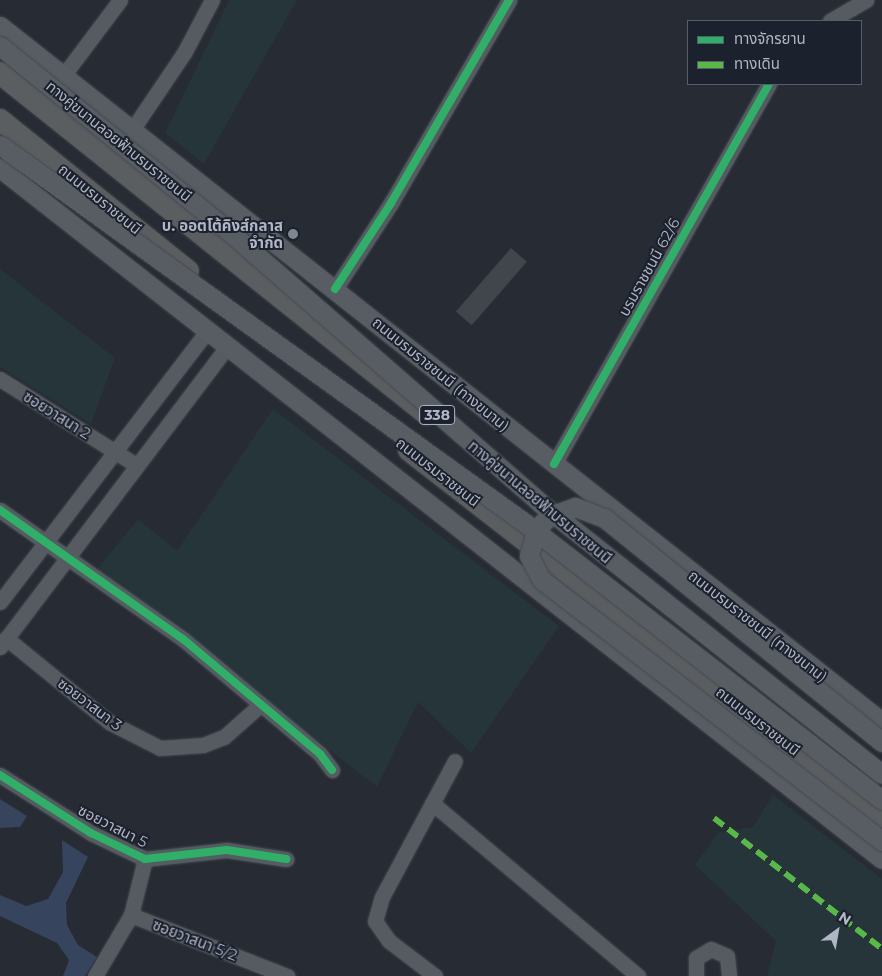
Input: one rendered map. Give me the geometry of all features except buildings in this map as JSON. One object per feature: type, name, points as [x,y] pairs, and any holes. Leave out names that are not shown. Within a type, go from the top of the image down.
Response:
[{"type":"highway","name":"338","points":[[0,74],[368,369],[882,762]]},
{"type":"highway","name":"ถนนบรมราชชนนี","points":[[0,120],[352,406],[882,818]]},
{"type":"main road","name":"ถนนบรมราชชนนี (ทางขนาน)","points":[[0,26],[882,722]]},
{"type":"main road","name":"ทางคู่ขนานลอยฟ้าบรมราชชนนี","points":[[0,46],[231,232],[540,503],[882,774]]},
{"type":"main road","name":"ทางคู่ขนานลอยฟ้าบรมราชชนนี","points":[[0,145],[86,211],[525,523],[882,800]]},
{"type":"main road","points":[[0,168],[882,859]]},
{"type":"main road","points":[[882,742],[604,518],[576,507],[548,517],[537,529],[529,556],[542,580],[882,841]]},
{"type":"street","points":[[63,76],[120,0]]},
{"type":"street","points":[[132,130],[184,53],[212,0]]},
{"type":"street","points":[[335,289],[391,203],[509,0]]},
{"type":"street","points":[[832,20],[866,0]]},
{"type":"street","name":"บรมราชชนนี 62/6","points":[[554,464],[768,85]]},
{"type":"street","points":[[0,602],[114,450],[208,330]]},
{"type":"street","points":[[3,642],[68,554],[228,346]]},
{"type":"street","name":"ซอยวาสนา 2","points":[[0,379],[114,450],[136,466]]},
{"type":"street","points":[[0,510],[68,554],[182,639],[320,754],[332,770]]},
{"type":"street","name":"ซอยวาสนา 3","points":[[3,642],[109,722],[160,748],[203,746],[224,737],[260,705]]},
{"type":"street","points":[[435,976],[389,941],[375,921],[382,897],[455,761]]},
{"type":"street","name":"ซอยวาสนา 5","points":[[0,775],[91,833],[145,859],[228,850],[286,859]]},
{"type":"street","points":[[432,803],[638,976]]},
{"type":"street","points":[[95,976],[131,915],[145,859]]},
{"type":"street","name":"ซอยวาสนา 5/2","points":[[131,915],[287,976]]},
{"type":"street","points":[[693,974],[700,953],[717,950],[730,962],[728,976]]},
{"type":"shaded area","points":[[229,0],[297,0],[204,164],[165,133]]},
{"type":"shaded area","points":[[0,269],[115,358],[91,424],[0,367]]},
{"type":"shaded area","points":[[273,409],[559,626],[471,753],[418,702],[377,787],[97,569],[138,519],[177,551]]},
{"type":"shaded area","points":[[773,795],[882,879],[882,976],[767,976],[776,941],[695,865],[719,832],[753,827]]},
{"type":"water","points":[[0,799],[27,816],[20,827],[0,828]]},
{"type":"water","points":[[62,840],[88,857],[66,903],[67,925],[78,945],[97,957],[85,976],[63,976],[69,960],[57,943],[0,916],[0,895],[26,906],[48,899],[63,872]]},
{"type":"marked path","points":[[714,818],[882,949]]},
{"type":"cycle path","points":[[335,289],[391,203],[509,0]]},
{"type":"cycle path","points":[[554,464],[768,85]]},
{"type":"cycle path","points":[[0,510],[183,639],[320,754],[332,770]]},
{"type":"cycle path","points":[[0,775],[91,833],[145,859],[227,850],[286,859]]},
{"type":"place","name":"บ. ออตโต้คิงส์กลาส จำกัด","points":[[293,234]]}]
